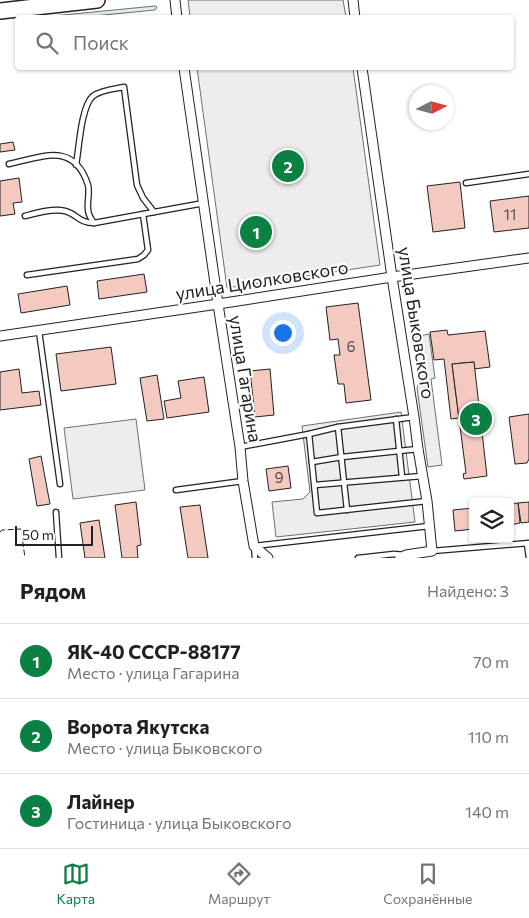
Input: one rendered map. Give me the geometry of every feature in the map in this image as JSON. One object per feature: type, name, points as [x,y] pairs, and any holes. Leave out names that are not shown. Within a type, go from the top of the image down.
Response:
[{"type":"main road","points":[[0,11],[97,0]]},
{"type":"street","points":[[175,0],[177,15]]},
{"type":"street","points":[[353,0],[355,15]]},
{"type":"street","name":"улица Гагарина","points":[[184,70],[254,546]]},
{"type":"street","name":"улица Быковского","points":[[362,70],[427,501],[432,551]]},
{"type":"street","name":"улица Циолковского","points":[[0,336],[529,258]]},
{"type":"street","points":[[254,546],[268,558]]},
{"type":"street","points":[[403,556],[432,551]]},
{"type":"lane","points":[[76,165],[83,118],[88,102],[99,92],[124,87],[138,185],[143,198],[154,212]]},
{"type":"lane","points":[[9,164],[51,155],[64,156],[74,161],[88,185],[87,211],[94,223]]},
{"type":"lane","points":[[466,183],[529,174]]},
{"type":"lane","points":[[25,216],[45,211],[64,211],[74,215],[82,222],[94,223],[204,203]]},
{"type":"lane","points":[[27,275],[138,259],[148,250],[143,214]]},
{"type":"lane","points":[[39,331],[60,484]]},
{"type":"lane","points":[[240,447],[338,427],[414,417]]},
{"type":"lane","points":[[396,419],[402,477]]},
{"type":"lane","points":[[338,427],[347,510]]},
{"type":"lane","points":[[309,434],[317,513],[427,501]]},
{"type":"lane","points":[[312,462],[418,449]]},
{"type":"lane","points":[[315,485],[422,476]]},
{"type":"lane","points":[[176,490],[244,481]]},
{"type":"lane","points":[[56,512],[59,558]]},
{"type":"lane","points":[[255,558],[254,546],[430,526]]},
{"type":"lane","points":[[432,551],[528,544],[529,558]]},
{"type":"lane","points":[[358,558],[394,554],[403,556]]},
{"type":"green space","points":[[157,7],[155,10],[104,15],[63,15]]},
{"type":"shaded area","points":[[188,0],[343,0],[346,15],[190,15]]},
{"type":"shaded area","points":[[197,70],[353,70],[380,265],[227,288]]},
{"type":"shaded area","points":[[429,334],[435,378],[431,379],[442,465],[428,467],[417,388],[421,377],[415,337]]},
{"type":"shaded area","points":[[401,412],[415,522],[276,537],[272,502],[303,499],[310,492],[302,426]]},
{"type":"shaded area","points":[[136,419],[145,490],[73,499],[64,428]]},
{"type":"building","points":[[13,142],[15,150],[0,152],[0,144]]},
{"type":"building","points":[[19,178],[22,202],[13,203],[15,214],[0,216],[0,181]]},
{"type":"building","points":[[460,182],[465,228],[433,232],[427,186]]},
{"type":"building","points":[[529,196],[529,228],[494,232],[490,201]]},
{"type":"building","points":[[144,274],[147,292],[99,299],[97,281]]},
{"type":"building","points":[[67,286],[70,305],[21,313],[18,294]]},
{"type":"building","points":[[358,303],[371,400],[346,403],[344,384],[338,384],[334,355],[340,355],[338,339],[330,340],[326,307]]},
{"type":"building","points":[[447,330],[448,335],[485,331],[490,367],[474,369],[474,362],[452,364],[459,418],[451,419],[444,359],[434,360],[430,332]]},
{"type":"building","points":[[111,347],[116,384],[61,391],[56,354]]},
{"type":"building","points":[[474,362],[487,476],[464,479],[463,474],[466,473],[452,364]]},
{"type":"building","points":[[19,369],[22,393],[39,391],[41,405],[0,410],[0,372]]},
{"type":"building","points":[[270,369],[274,415],[255,417],[250,371]]},
{"type":"building","points":[[157,375],[164,419],[147,421],[140,378]]},
{"type":"building","points":[[204,377],[209,412],[167,418],[164,401],[181,398],[178,381]]},
{"type":"building","points":[[529,414],[529,459],[527,463],[515,464],[509,417]]},
{"type":"building","points":[[41,456],[50,504],[37,506],[29,459]]},
{"type":"building","points":[[288,466],[291,488],[269,491],[266,469]]},
{"type":"building","points":[[136,502],[141,545],[137,546],[138,558],[122,558],[115,505]]},
{"type":"building","points":[[529,502],[529,522],[521,523],[518,503]]},
{"type":"building","points":[[518,503],[520,523],[514,524],[514,504]]},
{"type":"building","points":[[200,505],[208,558],[188,558],[180,507]]},
{"type":"building","points":[[469,508],[469,529],[455,531],[453,510]]},
{"type":"building","points":[[99,520],[105,558],[85,558],[80,523]]},
{"type":"fence","points":[[0,532],[2,530],[21,529],[25,558]]},
{"type":"place","name":"Ворота Якутска","points":[[288,166]]},
{"type":"place","name":"ЯК-40 СССР-88177","points":[[256,232]]},
{"type":"place","name":"Лайнер","points":[[476,419]]}]
